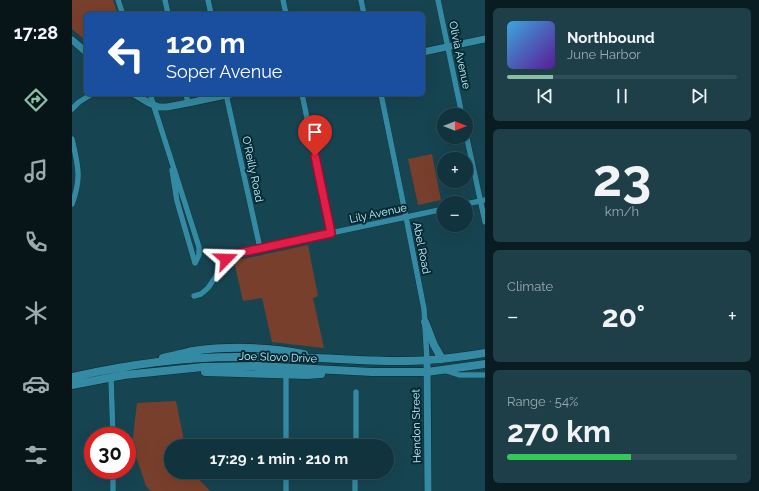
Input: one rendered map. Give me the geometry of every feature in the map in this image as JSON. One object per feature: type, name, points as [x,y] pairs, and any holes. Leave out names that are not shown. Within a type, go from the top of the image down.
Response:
[{"type":"main road","points":[[425,322],[434,345],[442,359]]},
{"type":"main road","points":[[72,369],[76,373],[204,350],[258,349],[299,353],[314,358]]},
{"type":"main road","name":"Joe Slovo Drive","points":[[72,377],[92,372],[154,363],[222,357],[314,358],[386,361],[442,359],[485,353]]},
{"type":"main road","name":"Joe Slovo Drive","points":[[72,386],[124,375],[153,371],[220,367],[286,371],[335,370],[427,372],[485,364]]},
{"type":"main road","points":[[72,386],[166,372],[286,371]]},
{"type":"street","points":[[118,0],[122,12]]},
{"type":"street","points":[[165,0],[168,12]]},
{"type":"street","points":[[208,0],[210,12]]},
{"type":"street","points":[[283,0],[286,12]]},
{"type":"street","points":[[361,0],[364,12]]},
{"type":"street","name":"Olivia Avenue","points":[[438,0],[461,108]]},
{"type":"street","points":[[72,40],[84,50]]},
{"type":"street","points":[[425,52],[485,40]]},
{"type":"street","points":[[72,109],[78,102],[88,96]]},
{"type":"street","points":[[138,96],[159,107],[167,107],[219,96]]},
{"type":"street","points":[[151,96],[171,158],[199,247],[199,255],[195,263],[177,201],[171,158]]},
{"type":"street","points":[[186,96],[188,103]]},
{"type":"street","name":"O'Reilly Road","points":[[228,96],[260,248]]},
{"type":"street","points":[[302,96],[331,233]]},
{"type":"street","name":"Abel Road","points":[[381,96],[406,217],[425,322],[427,360]]},
{"type":"street","points":[[72,139],[79,179],[78,188],[72,204]]},
{"type":"street","points":[[469,144],[483,200],[485,222]]},
{"type":"street","points":[[473,202],[483,200]]},
{"type":"street","name":"Lily Avenue","points":[[194,296],[201,294],[210,286],[229,256],[437,210]]},
{"type":"street","name":"Hendon Street","points":[[427,360],[428,491]]},
{"type":"street","points":[[443,370],[459,375],[485,375]]},
{"type":"street","points":[[286,371],[286,439]]},
{"type":"street","points":[[111,379],[113,427]]},
{"type":"street","points":[[356,392],[356,439]]},
{"type":"street","points":[[113,479],[113,491]]},
{"type":"street","points":[[286,479],[286,491]]},
{"type":"street","points":[[355,479],[355,491]]},
{"type":"shaded area","points":[[72,0],[113,0],[117,12],[84,12],[84,39],[72,29]]},
{"type":"shaded area","points":[[432,154],[437,180],[437,188],[439,188],[440,196],[437,196],[437,201],[418,205],[408,159]]},
{"type":"shaded area","points":[[308,245],[318,296],[313,298],[324,348],[272,342],[262,298],[243,301],[234,261]]},
{"type":"shaded area","points":[[176,401],[184,439],[164,439],[164,479],[199,479],[210,491],[151,491],[146,486],[136,457],[136,427],[134,427],[137,403]]},
{"type":"route","points":[[226,259],[235,254],[331,233],[315,156]]}]
